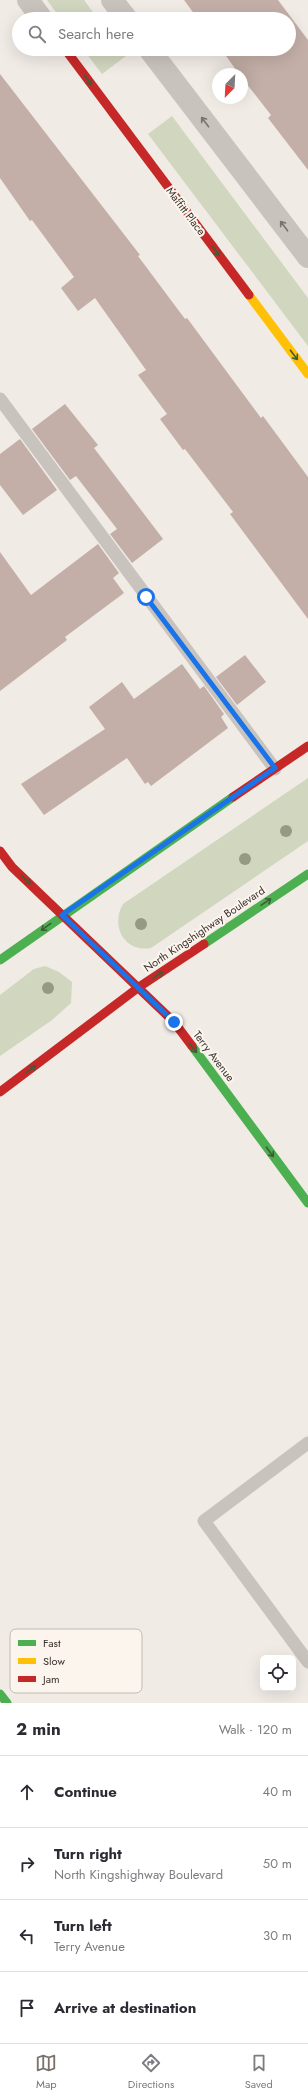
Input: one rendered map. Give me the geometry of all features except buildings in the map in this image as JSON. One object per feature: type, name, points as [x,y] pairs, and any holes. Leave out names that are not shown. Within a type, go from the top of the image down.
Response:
[{"type":"street","points":[[28,0],[37,12]]},
{"type":"street","points":[[112,0],[121,12]]},
{"type":"street","name":"Maffitt Place","points":[[70,56],[308,374]]},
{"type":"street","points":[[154,56],[308,257]]},
{"type":"street","points":[[0,960],[62,915],[308,746]]},
{"type":"street","name":"Terry Avenue","points":[[0,851],[12,867],[174,1022],[308,1203]]},
{"type":"street","name":"North Kingshighway Boulevard","points":[[0,1092],[139,987],[308,874]]},
{"type":"street","points":[[0,1694],[7,1703]]},
{"type":"lane","points":[[0,400],[275,768]]},
{"type":"lane","points":[[308,1443],[204,1521],[308,1662]]},
{"type":"green space","points":[[47,0],[84,0],[93,12],[56,12]]},
{"type":"green space","points":[[88,56],[126,56],[102,74]]},
{"type":"green space","points":[[172,116],[308,298],[308,346],[148,134]]},
{"type":"green space","points":[[308,778],[308,841],[151,948],[134,946],[127,942],[119,929],[118,921],[119,912],[123,904]]},
{"type":"green space","points":[[45,966],[59,972],[72,982],[71,1003],[52,1020],[0,1056],[0,995],[34,969]]},
{"type":"traffic: fast","points":[[0,960],[233,797]]},
{"type":"traffic: fast","points":[[204,944],[308,874]]},
{"type":"traffic: fast","points":[[192,1046],[308,1203]]},
{"type":"traffic: fast","points":[[0,1694],[7,1703]]},
{"type":"traffic: slow","points":[[249,295],[308,374]]},
{"type":"traffic: jam","points":[[70,56],[249,295]]},
{"type":"traffic: jam","points":[[233,797],[308,746]]},
{"type":"traffic: jam","points":[[0,851],[12,867],[174,1022],[192,1046]]},
{"type":"traffic: jam","points":[[0,1092],[139,987],[204,944]]},
{"type":"route","points":[[146,597],[275,768],[62,915],[174,1022]]}]
